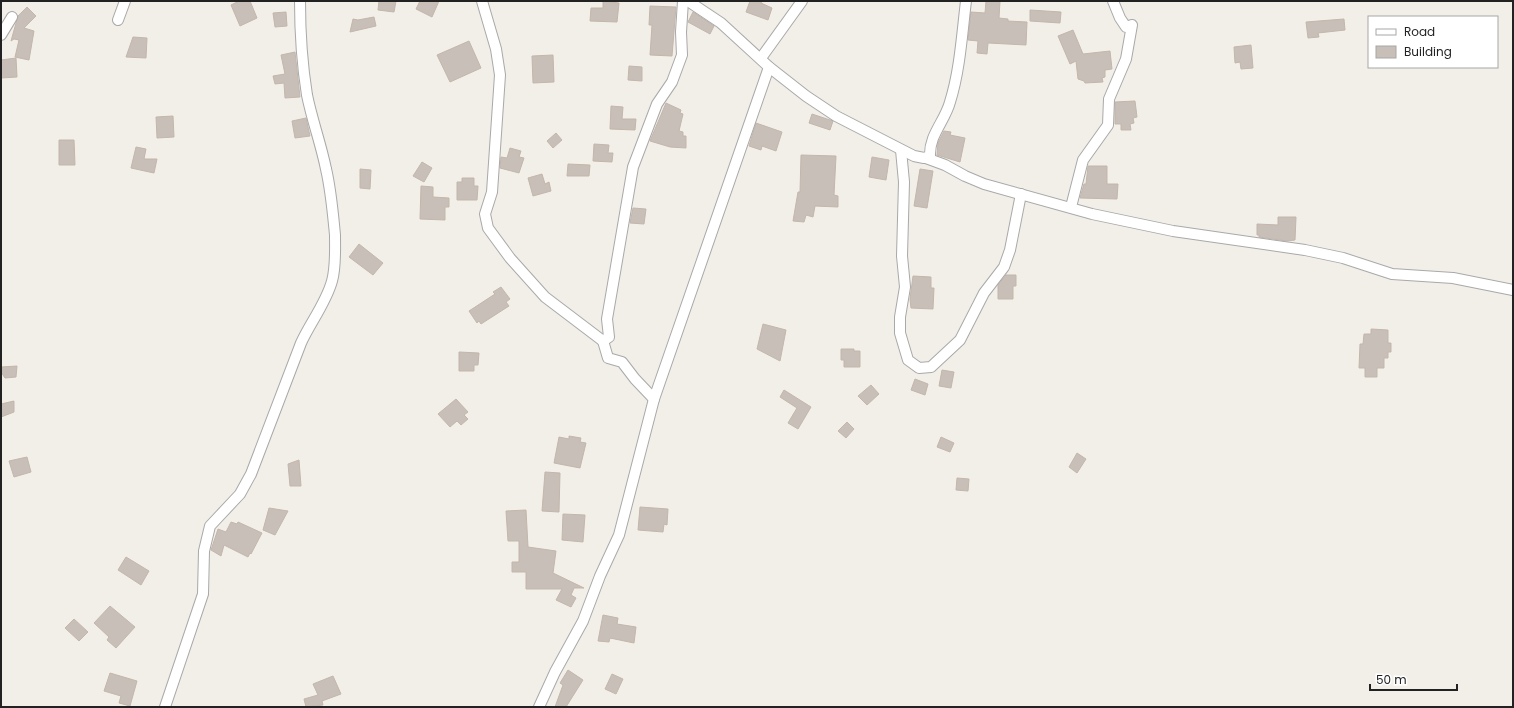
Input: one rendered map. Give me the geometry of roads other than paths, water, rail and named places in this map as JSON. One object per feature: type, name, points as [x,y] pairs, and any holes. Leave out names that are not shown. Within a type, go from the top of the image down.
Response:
[{"type":"street","points":[[118,20],[125,1]]},
{"type":"street","points":[[165,707],[203,594],[204,551],[210,526],[240,494],[250,474],[301,343],[326,296],[332,281],[335,247],[334,223],[327,171],[304,77],[300,32],[300,1]]},
{"type":"street","points":[[482,1],[496,49],[500,75],[492,192],[485,214],[488,228],[510,258],[545,297],[603,341],[608,358],[622,362],[635,379],[654,399]]},
{"type":"street","points":[[603,341],[609,337],[607,319],[633,167],[657,104],[672,82],[682,55],[681,32],[683,1]]},
{"type":"street","points":[[688,1],[721,23],[761,58],[769,67],[806,96],[836,116],[901,150],[945,164],[964,176],[1092,214],[1173,231],[1305,250],[1343,258],[1392,274],[1453,278],[1513,290]]},
{"type":"street","points":[[761,58],[802,1]]},
{"type":"street","points":[[926,158],[930,156],[934,134],[950,103],[958,63],[966,1]]},
{"type":"street","points":[[1072,207],[1083,160],[1108,126],[1109,99],[1126,60],[1129,47],[1132,25],[1126,27],[1120,18],[1114,1]]},
{"type":"street","points":[[1,35],[12,17]]},
{"type":"street","points":[[539,707],[555,672],[583,621],[600,576],[619,535],[654,399],[769,67]]},
{"type":"street","points":[[901,150],[904,182],[902,256],[905,287],[900,317],[900,333],[908,360],[919,368],[931,367],[960,340],[984,293],[1004,267],[1010,250],[1021,194]]}]
